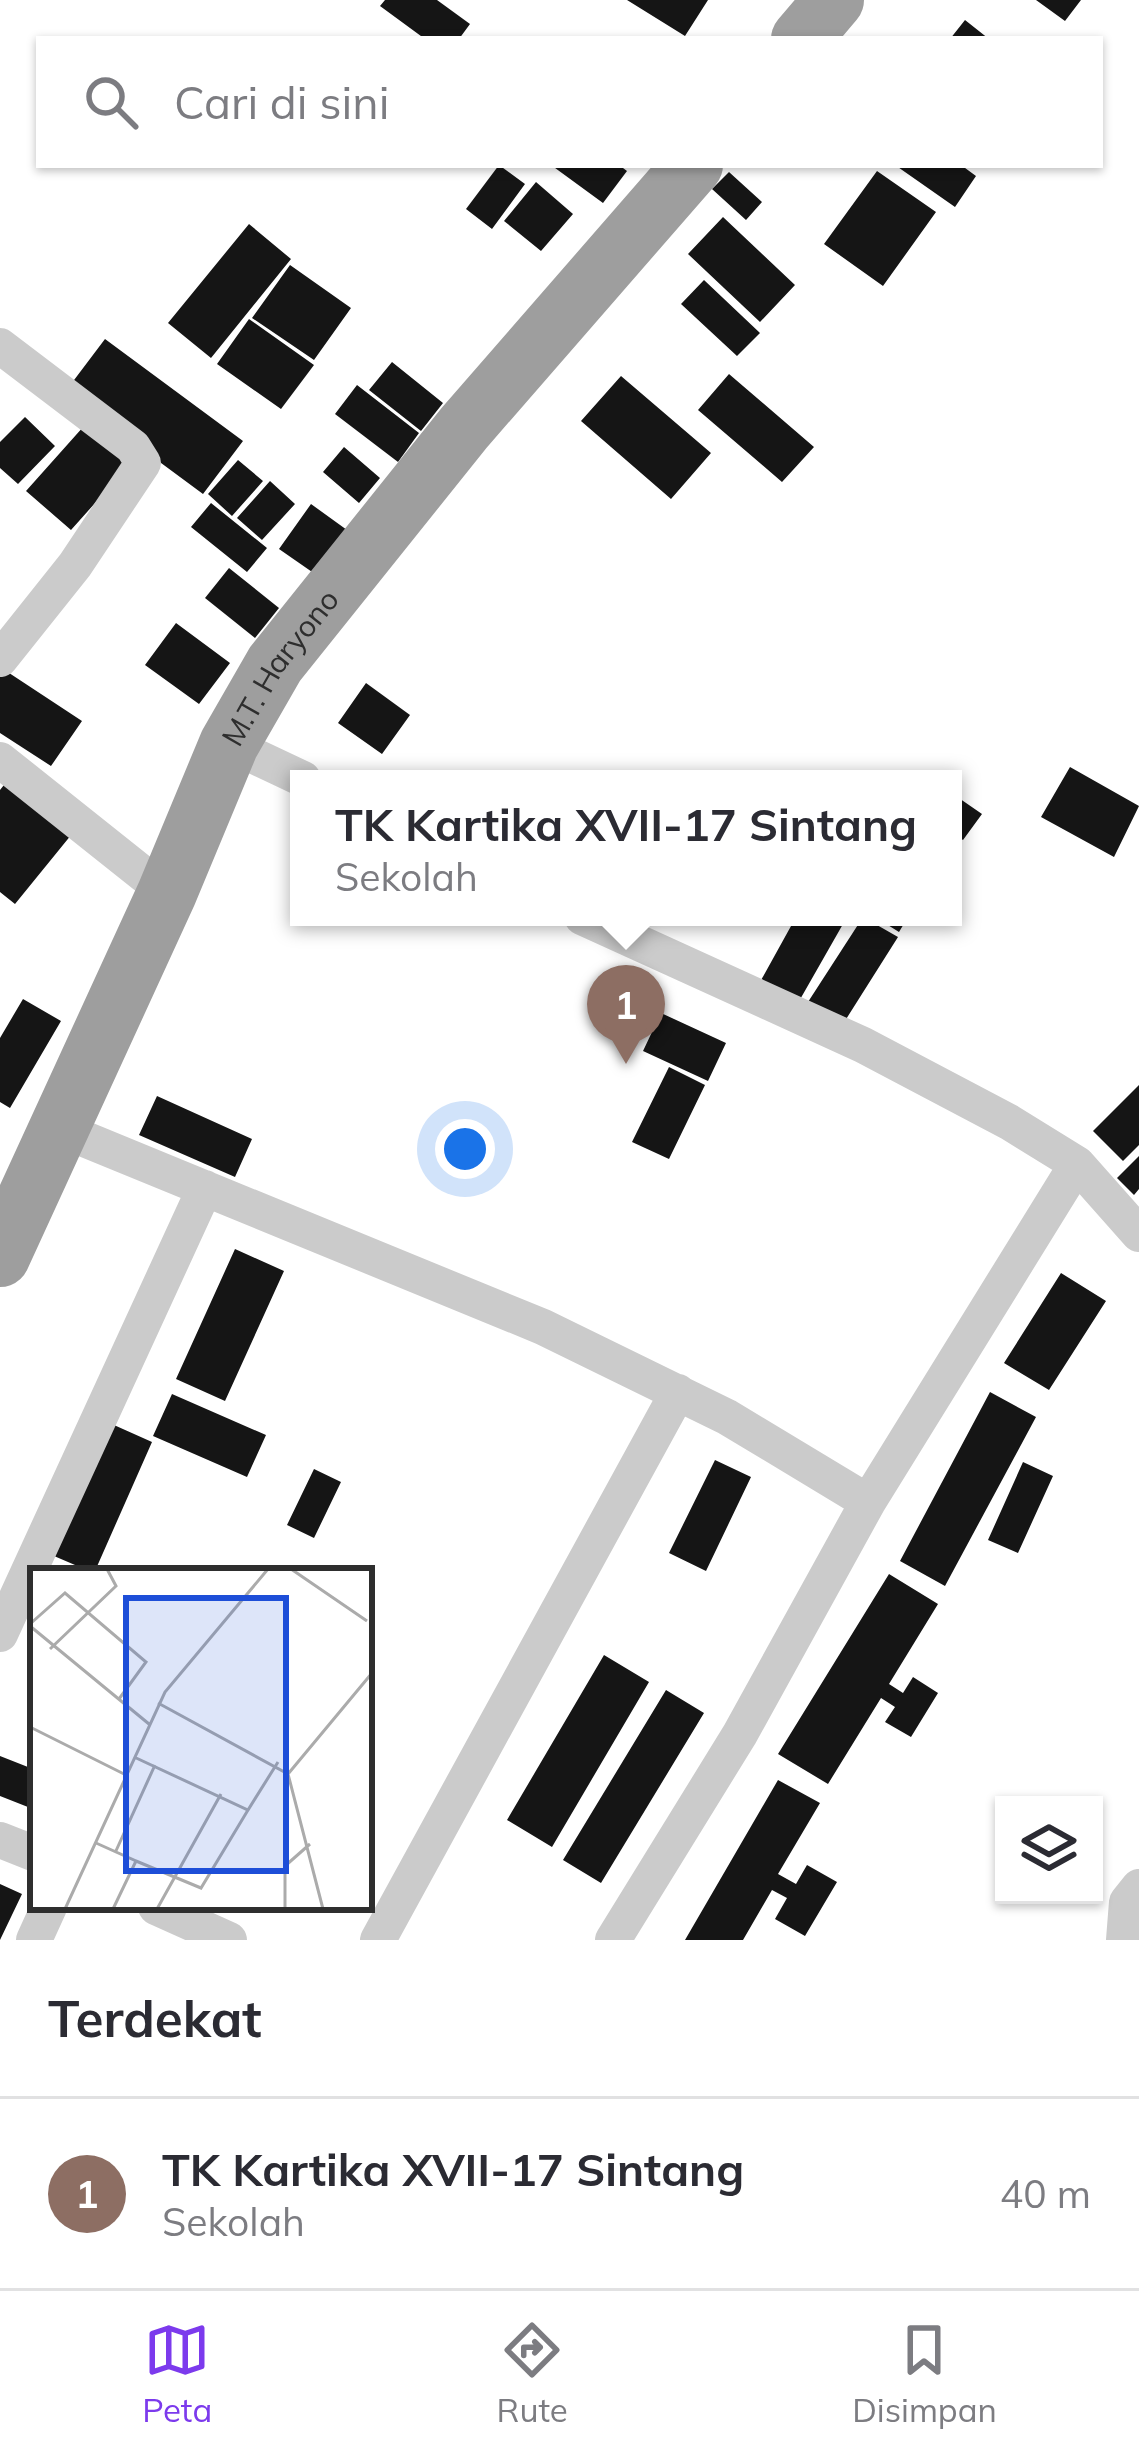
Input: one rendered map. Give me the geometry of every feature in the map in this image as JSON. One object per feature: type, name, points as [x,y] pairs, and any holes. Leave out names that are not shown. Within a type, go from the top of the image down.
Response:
[{"type":"highway","points":[[804,36],[834,0]]},
{"type":"highway","name":"M.T. Haryono","points":[[0,1258],[167,893],[229,744],[274,664],[477,412],[690,168]]},
{"type":"street","points":[[0,346],[134,447],[143,463],[75,566],[0,659]]},
{"type":"street","points":[[229,744],[290,773]]},
{"type":"street","points":[[0,760],[167,893]]},
{"type":"street","points":[[602,926],[863,1046],[991,1112],[1077,1164],[1139,1234]]},
{"type":"street","points":[[60,1129],[543,1327],[727,1417],[868,1502]]},
{"type":"street","points":[[613,1940],[740,1734],[868,1502],[1077,1164]]},
{"type":"street","points":[[30,1568],[206,1188]]},
{"type":"street","points":[[378,1940],[678,1392]]},
{"type":"street","points":[[0,1634],[30,1569]]},
{"type":"street","points":[[0,1840],[30,1852]]},
{"type":"street","points":[[1124,1940],[1127,1903],[1139,1887]]},
{"type":"street","points":[[34,1940],[49,1910]]},
{"type":"street","points":[[163,1910],[229,1940]]},
{"type":"building","points":[[385,0],[437,0],[470,24],[461,36],[421,36],[380,6]]},
{"type":"building","points":[[627,0],[708,0],[685,36]]},
{"type":"building","points":[[1036,0],[1081,0],[1065,21]]},
{"type":"building","points":[[965,20],[985,36],[952,36]]},
{"type":"building","points":[[497,168],[525,184],[492,229],[466,209]]},
{"type":"building","points":[[555,168],[623,168],[627,171],[603,203]]},
{"type":"building","points":[[899,168],[965,168],[976,176],[955,207]]},
{"type":"building","points":[[877,171],[936,212],[883,286],[824,244]]},
{"type":"building","points":[[729,172],[762,202],[746,220],[712,189]]},
{"type":"building","points":[[536,182],[573,214],[541,251],[504,221]]},
{"type":"building","points":[[723,217],[795,285],[760,322],[688,254]]},
{"type":"building","points":[[249,224],[291,259],[211,358],[168,323]]},
{"type":"building","points":[[290,265],[351,308],[314,360],[252,318]]},
{"type":"building","points":[[704,280],[760,333],[737,356],[681,304]]},
{"type":"building","points":[[249,319],[314,365],[281,409],[217,364]]},
{"type":"building","points":[[105,339],[243,441],[203,494],[65,392]]},
{"type":"building","points":[[392,362],[443,403],[421,431],[369,390]]},
{"type":"building","points":[[729,374],[814,447],[782,482],[698,410]]},
{"type":"building","points":[[621,376],[711,453],[671,499],[581,421]]},
{"type":"building","points":[[357,385],[419,433],[398,462],[335,414]]},
{"type":"building","points":[[25,417],[55,446],[18,484],[0,468],[0,442]]},
{"type":"building","points":[[84,426],[129,465],[71,530],[26,491]]},
{"type":"building","points":[[344,447],[380,478],[359,503],[323,472]]},
{"type":"building","points":[[238,460],[263,481],[232,516],[208,494]]},
{"type":"building","points":[[270,481],[295,504],[262,540],[237,518]]},
{"type":"building","points":[[211,503],[267,548],[247,572],[191,527]]},
{"type":"building","points":[[311,504],[347,530],[315,574],[279,549]]},
{"type":"building","points":[[229,568],[279,608],[255,638],[205,598]]},
{"type":"building","points":[[176,623],[230,663],[199,704],[145,665]]},
{"type":"building","points":[[0,667],[82,721],[51,766],[0,733]]},
{"type":"building","points":[[366,683],[410,715],[382,754],[338,723]]},
{"type":"building","points":[[1070,767],[1139,806],[1114,857],[1041,817]]},
{"type":"building","points":[[11,776],[76,829],[15,904],[0,892],[0,790]]},
{"type":"building","points":[[962,800],[982,814],[962,839]]},
{"type":"building","points":[[791,926],[842,926],[798,1003],[760,982]]},
{"type":"building","points":[[857,926],[879,926],[898,937],[843,1024],[808,1002]]},
{"type":"building","points":[[23,999],[61,1021],[10,1108],[0,1102],[0,1038]]},
{"type":"building","points":[[661,1013],[726,1043],[708,1081],[643,1051]]},
{"type":"building","points":[[669,1067],[705,1085],[669,1159],[632,1142]]},
{"type":"building","points":[[1139,1085],[1139,1145],[1123,1161],[1093,1131]]},
{"type":"building","points":[[157,1096],[252,1139],[235,1177],[139,1135]]},
{"type":"building","points":[[1139,1156],[1139,1189],[1134,1195],[1117,1178]]},
{"type":"building","points":[[235,1249],[284,1271],[225,1401],[176,1379]]},
{"type":"building","points":[[1061,1273],[1106,1301],[1049,1390],[1004,1363]]},
{"type":"building","points":[[990,1392],[1036,1417],[945,1586],[900,1561]]},
{"type":"building","points":[[172,1394],[266,1435],[247,1477],[153,1436]]},
{"type":"building","points":[[105,1421],[152,1442],[96,1568],[82,1568],[47,1553]]},
{"type":"building","points":[[715,1460],[751,1477],[706,1571],[669,1553]]},
{"type":"building","points":[[1023,1462],[1053,1476],[1018,1553],[988,1540]]},
{"type":"building","points":[[314,1469],[341,1482],[314,1538],[287,1525]]},
{"type":"building","points":[[889,1574],[938,1604],[889,1684],[903,1693],[913,1677],[938,1693],[911,1737],[885,1722],[895,1707],[881,1698],[828,1784],[778,1754]]},
{"type":"building","points":[[604,1655],[649,1682],[552,1847],[507,1820]]},
{"type":"building","points":[[666,1690],[704,1713],[601,1883],[563,1860]]},
{"type":"building","points":[[0,1756],[30,1768],[30,1808],[0,1796]]},
{"type":"building","points":[[778,1780],[820,1803],[778,1874],[796,1884],[807,1865],[837,1882],[805,1936],[775,1919],[787,1898],[772,1890],[743,1940],[685,1940]]},
{"type":"building","points":[[0,1884],[22,1894],[0,1940]]},
{"type":"place","name":"TK Kartika XVII-17 Sintang","points":[[626,1064]]}]
